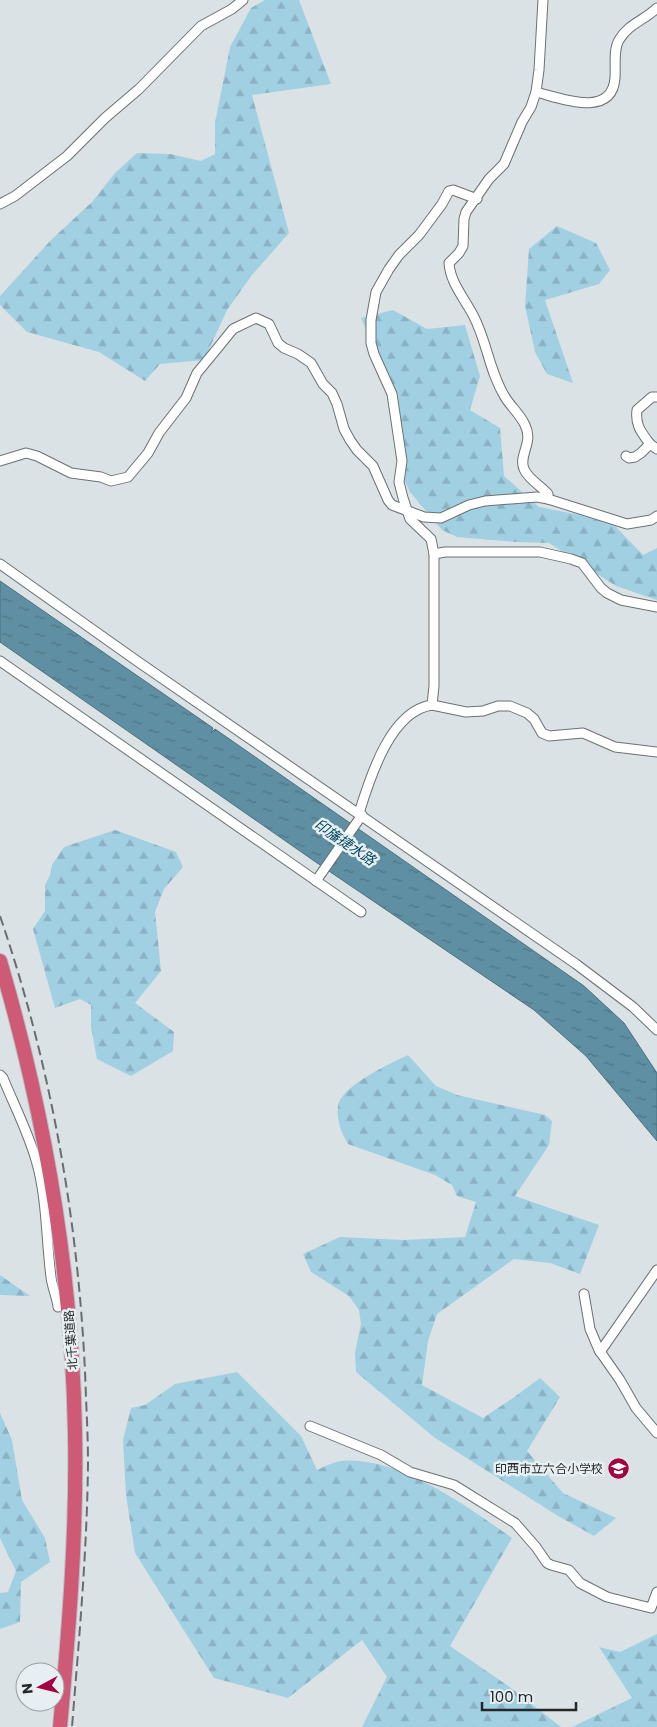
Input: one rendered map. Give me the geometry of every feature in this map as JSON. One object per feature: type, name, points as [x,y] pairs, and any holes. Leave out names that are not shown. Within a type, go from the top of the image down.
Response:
[{"type":"highway","name":"北千葉道路","points":[[0,961],[22,1038],[44,1134],[54,1190],[65,1275],[74,1384],[75,1484],[70,1602],[60,1727]]},
{"type":"street","points":[[0,204],[15,196],[66,156],[202,26],[237,6],[243,0]]},
{"type":"street","points":[[543,0],[539,70],[536,92],[531,107],[522,122],[504,164],[488,179],[477,199],[466,212],[463,246],[449,263],[449,269],[479,328],[498,385],[527,428],[529,439],[524,455],[523,468],[548,494],[548,499]]},
{"type":"street","points":[[536,92],[587,104],[598,102],[609,96],[615,80],[618,41],[628,29],[657,8]]},
{"type":"street","points":[[432,705],[434,686],[434,554],[431,539],[410,519],[406,511],[399,482],[402,461],[392,394],[371,343],[372,307],[376,292],[389,269],[399,255],[419,235],[450,191],[453,190],[477,199]]},
{"type":"street","points":[[0,461],[26,453],[37,456],[71,474],[101,477],[111,481],[128,477],[148,453],[159,433],[186,398],[197,373],[233,329],[256,318],[270,324],[278,343],[284,348],[298,354],[311,363],[332,393],[344,429],[350,440],[357,450],[374,466],[388,500],[392,505],[424,517],[441,518],[469,505],[485,501],[537,497],[627,524],[651,520],[657,516]]},
{"type":"street","points":[[626,456],[629,458],[635,457],[653,447],[638,428],[636,417],[637,410],[652,397],[657,397]]},
{"type":"street","points":[[434,554],[540,552],[571,559],[582,563],[607,593],[621,600],[657,607]]},
{"type":"street","points":[[0,564],[359,817],[590,974],[633,1007],[657,1030]]},
{"type":"street","points":[[0,661],[361,912]]},
{"type":"street","points":[[316,881],[359,817],[372,775],[388,741],[406,718],[424,706],[432,705],[466,712],[483,711],[498,706],[510,706],[527,713],[534,719],[542,732],[548,736],[583,733],[615,747],[657,752]]},
{"type":"street","points":[[0,1075],[3,1078],[36,1158],[46,1217],[52,1283],[58,1307]]},
{"type":"street","points":[[600,1352],[657,1270]]},
{"type":"street","points":[[584,1294],[590,1329],[600,1352],[640,1413],[657,1433]]},
{"type":"street","points":[[310,1426],[380,1455],[410,1472],[454,1486],[514,1523],[548,1563],[569,1570],[580,1583],[607,1597],[651,1608],[657,1592]]},
{"type":"green space","points":[[265,0],[299,0],[331,84],[252,95],[289,233],[252,275],[227,310],[204,360],[160,364],[145,381],[99,352],[27,332],[0,305],[0,296],[51,240],[92,202],[115,173],[137,153],[170,154],[201,161],[215,154],[215,123],[230,47],[251,8]]},
{"type":"green space","points":[[557,226],[596,243],[610,270],[599,284],[545,300],[573,383],[547,374],[535,352],[525,306],[529,249]]},
{"type":"green space","points":[[393,310],[427,329],[465,325],[480,376],[470,410],[500,428],[504,476],[539,507],[580,515],[615,526],[643,555],[657,548],[657,600],[616,586],[549,543],[457,537],[442,530],[410,492],[399,469],[381,364],[361,318]]},
{"type":"green space","points":[[115,830],[176,852],[183,867],[164,889],[155,912],[161,971],[135,1003],[174,1032],[173,1051],[131,1076],[97,1059],[91,1027],[91,1005],[80,999],[55,1008],[33,929],[45,911],[45,885],[52,865],[64,847]]},
{"type":"green space","points":[[408,1055],[436,1086],[457,1095],[545,1115],[552,1121],[549,1145],[515,1196],[599,1225],[580,1274],[550,1263],[514,1259],[437,1314],[428,1341],[422,1385],[483,1418],[540,1378],[560,1397],[527,1451],[563,1493],[616,1518],[594,1536],[558,1516],[435,1438],[356,1372],[355,1353],[361,1324],[359,1310],[349,1296],[311,1272],[303,1254],[340,1237],[404,1240],[465,1237],[476,1202],[457,1196],[452,1185],[435,1175],[348,1144],[340,1127],[338,1107],[341,1099],[347,1092],[367,1076]]},
{"type":"green space","points":[[0,1275],[30,1296],[0,1295]]},
{"type":"green space","points":[[237,1372],[301,1436],[317,1470],[341,1461],[363,1461],[385,1466],[408,1475],[453,1498],[512,1538],[450,1646],[511,1688],[561,1727],[362,1727],[387,1677],[362,1640],[288,1698],[214,1678],[135,1553],[126,1495],[123,1440],[131,1408],[145,1405],[175,1384]]},
{"type":"green space","points":[[0,1413],[12,1440],[22,1500],[45,1538],[50,1562],[21,1582],[20,1622],[0,1629],[0,1593],[8,1592],[16,1571],[0,1538]]},
{"type":"green space","points":[[657,1634],[657,1727],[572,1727],[632,1698],[599,1647],[620,1652]]},
{"type":"water","name":"印旛捷水路","points":[[0,581],[213,728],[211,733],[215,729],[584,986],[624,1023],[657,1073],[657,1141],[586,1056],[534,1010],[320,865],[0,642]]},
{"type":"railway","points":[[0,916],[19,975],[49,1094],[71,1215],[78,1276],[83,1337],[88,1464],[84,1563],[72,1727]]},
{"type":"place","name":"印西市立六合小学校","points":[[619,1469]]}]
